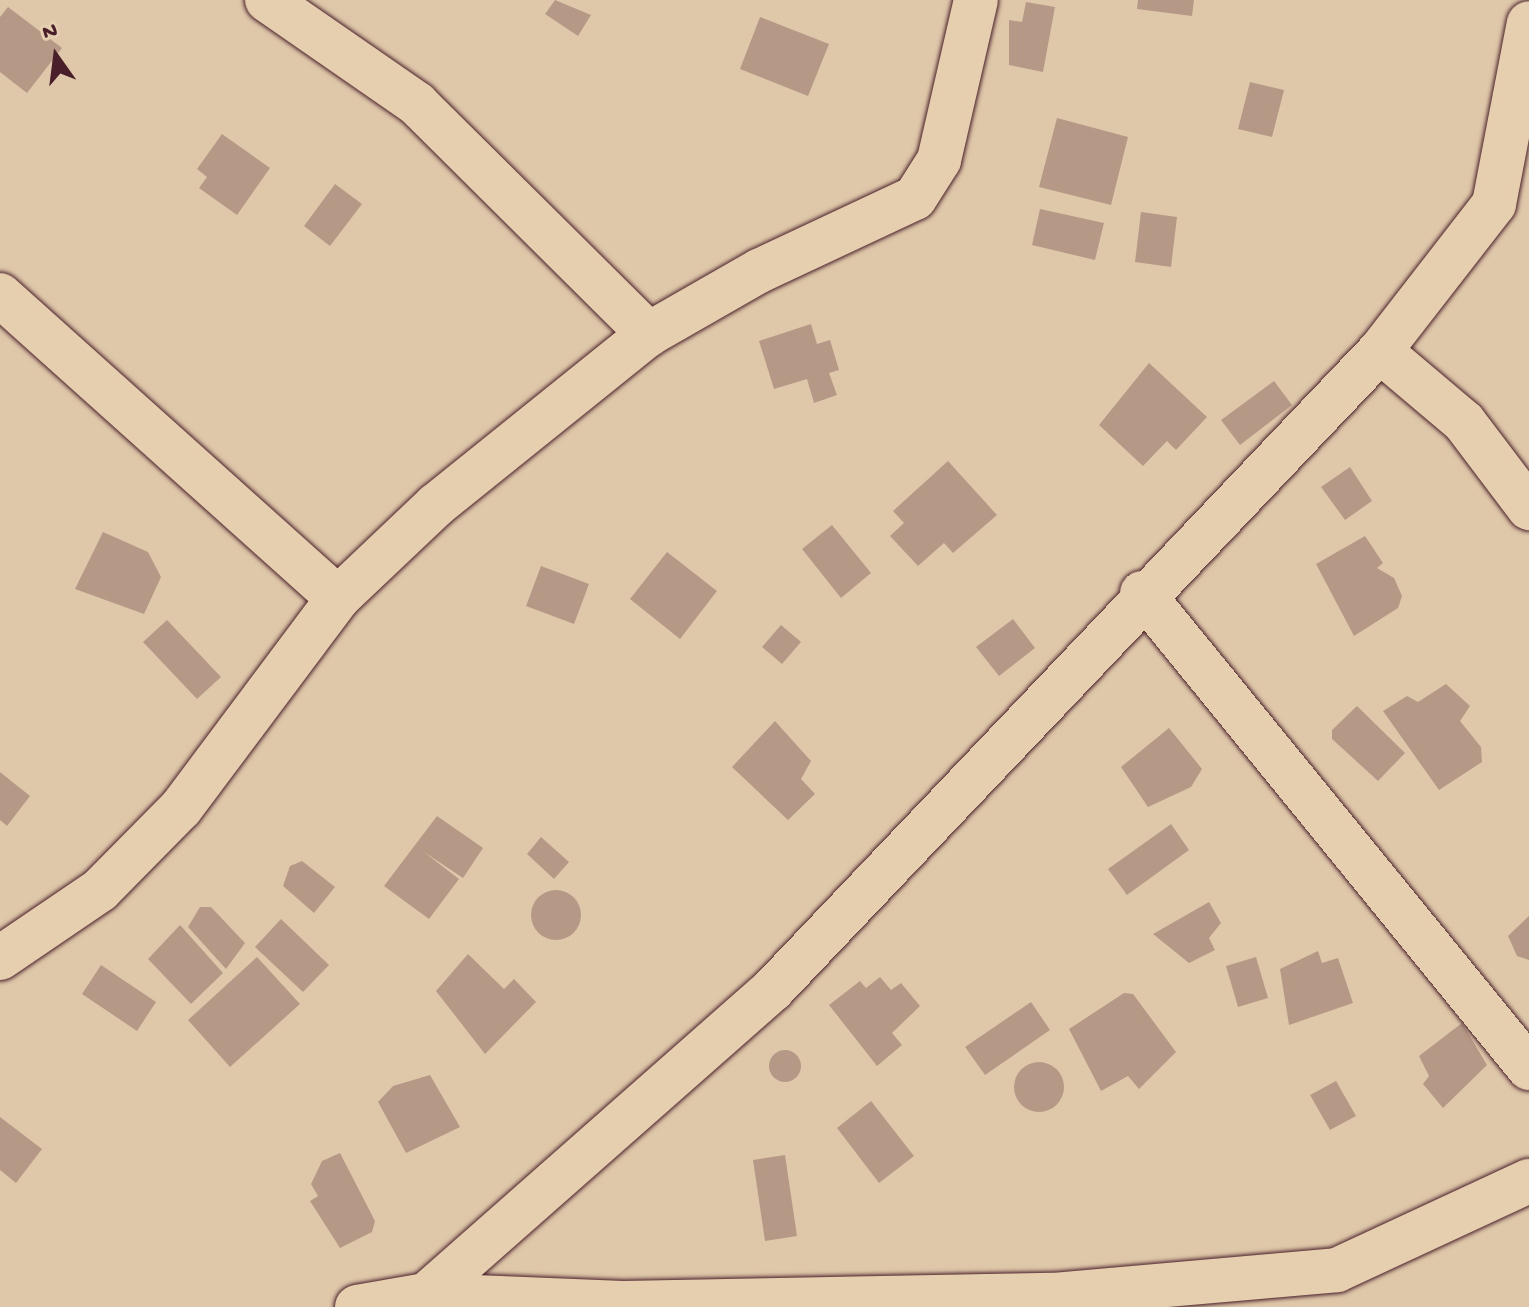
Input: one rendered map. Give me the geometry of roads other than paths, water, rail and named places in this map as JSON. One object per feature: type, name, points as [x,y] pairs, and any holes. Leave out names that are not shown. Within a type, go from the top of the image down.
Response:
[{"type":"street","points":[[267,0],[417,104],[649,334]]},
{"type":"street","points":[[0,958],[100,890],[181,808],[338,598],[436,505],[649,334],[759,271],[915,198],[939,160],[976,0]]},
{"type":"street","points":[[426,1295],[773,989],[1142,593],[1380,351],[1494,204],[1529,23]]},
{"type":"street","points":[[0,295],[338,598]]},
{"type":"street","points":[[1380,351],[1464,422],[1529,508]]},
{"type":"street","points":[[1142,593],[1529,1068]]},
{"type":"street","points":[[357,1307],[426,1295],[623,1305],[1334,1288],[1527,1192]]}]
